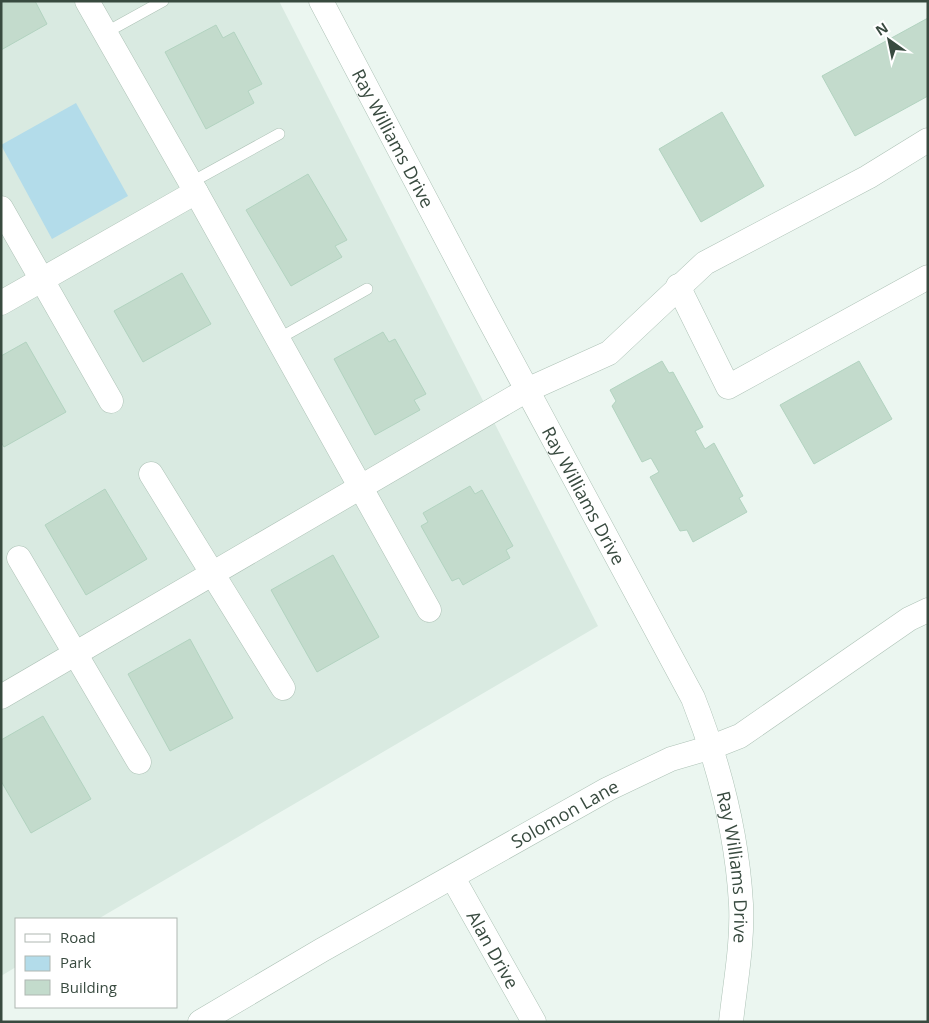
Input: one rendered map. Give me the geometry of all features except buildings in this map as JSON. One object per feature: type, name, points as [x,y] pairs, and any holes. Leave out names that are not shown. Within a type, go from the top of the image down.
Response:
[{"type":"street","points":[[86,1],[429,610]]},
{"type":"street","name":"Ray Williams Drive","points":[[322,1],[527,390],[693,698],[712,747],[732,830],[741,905],[731,1022]]},
{"type":"street","points":[[1,697],[527,390],[609,353],[678,286],[705,263],[868,176],[928,140]]},
{"type":"street","points":[[1,303],[193,188]]},
{"type":"street","points":[[1,208],[111,401]]},
{"type":"street","points":[[678,286],[728,387],[928,277]]},
{"type":"street","points":[[151,474],[284,688]]},
{"type":"street","points":[[19,558],[139,762]]},
{"type":"street","name":"Solomon Lane","points":[[200,1022],[322,950],[453,878],[608,789],[670,759],[712,747],[740,736],[909,619],[928,610]]},
{"type":"street","name":"Alan Drive","points":[[453,878],[534,1022]]},
{"type":"lane","points":[[105,33],[162,1]]},
{"type":"lane","points":[[193,188],[279,134]]},
{"type":"lane","points":[[278,339],[367,289]]},
{"type":"shaded area","points":[[1,1],[279,1],[598,626],[100,918],[15,918],[15,968],[1,976]]},
{"type":"green space","points":[[76,103],[128,196],[52,239],[1,145]]}]
